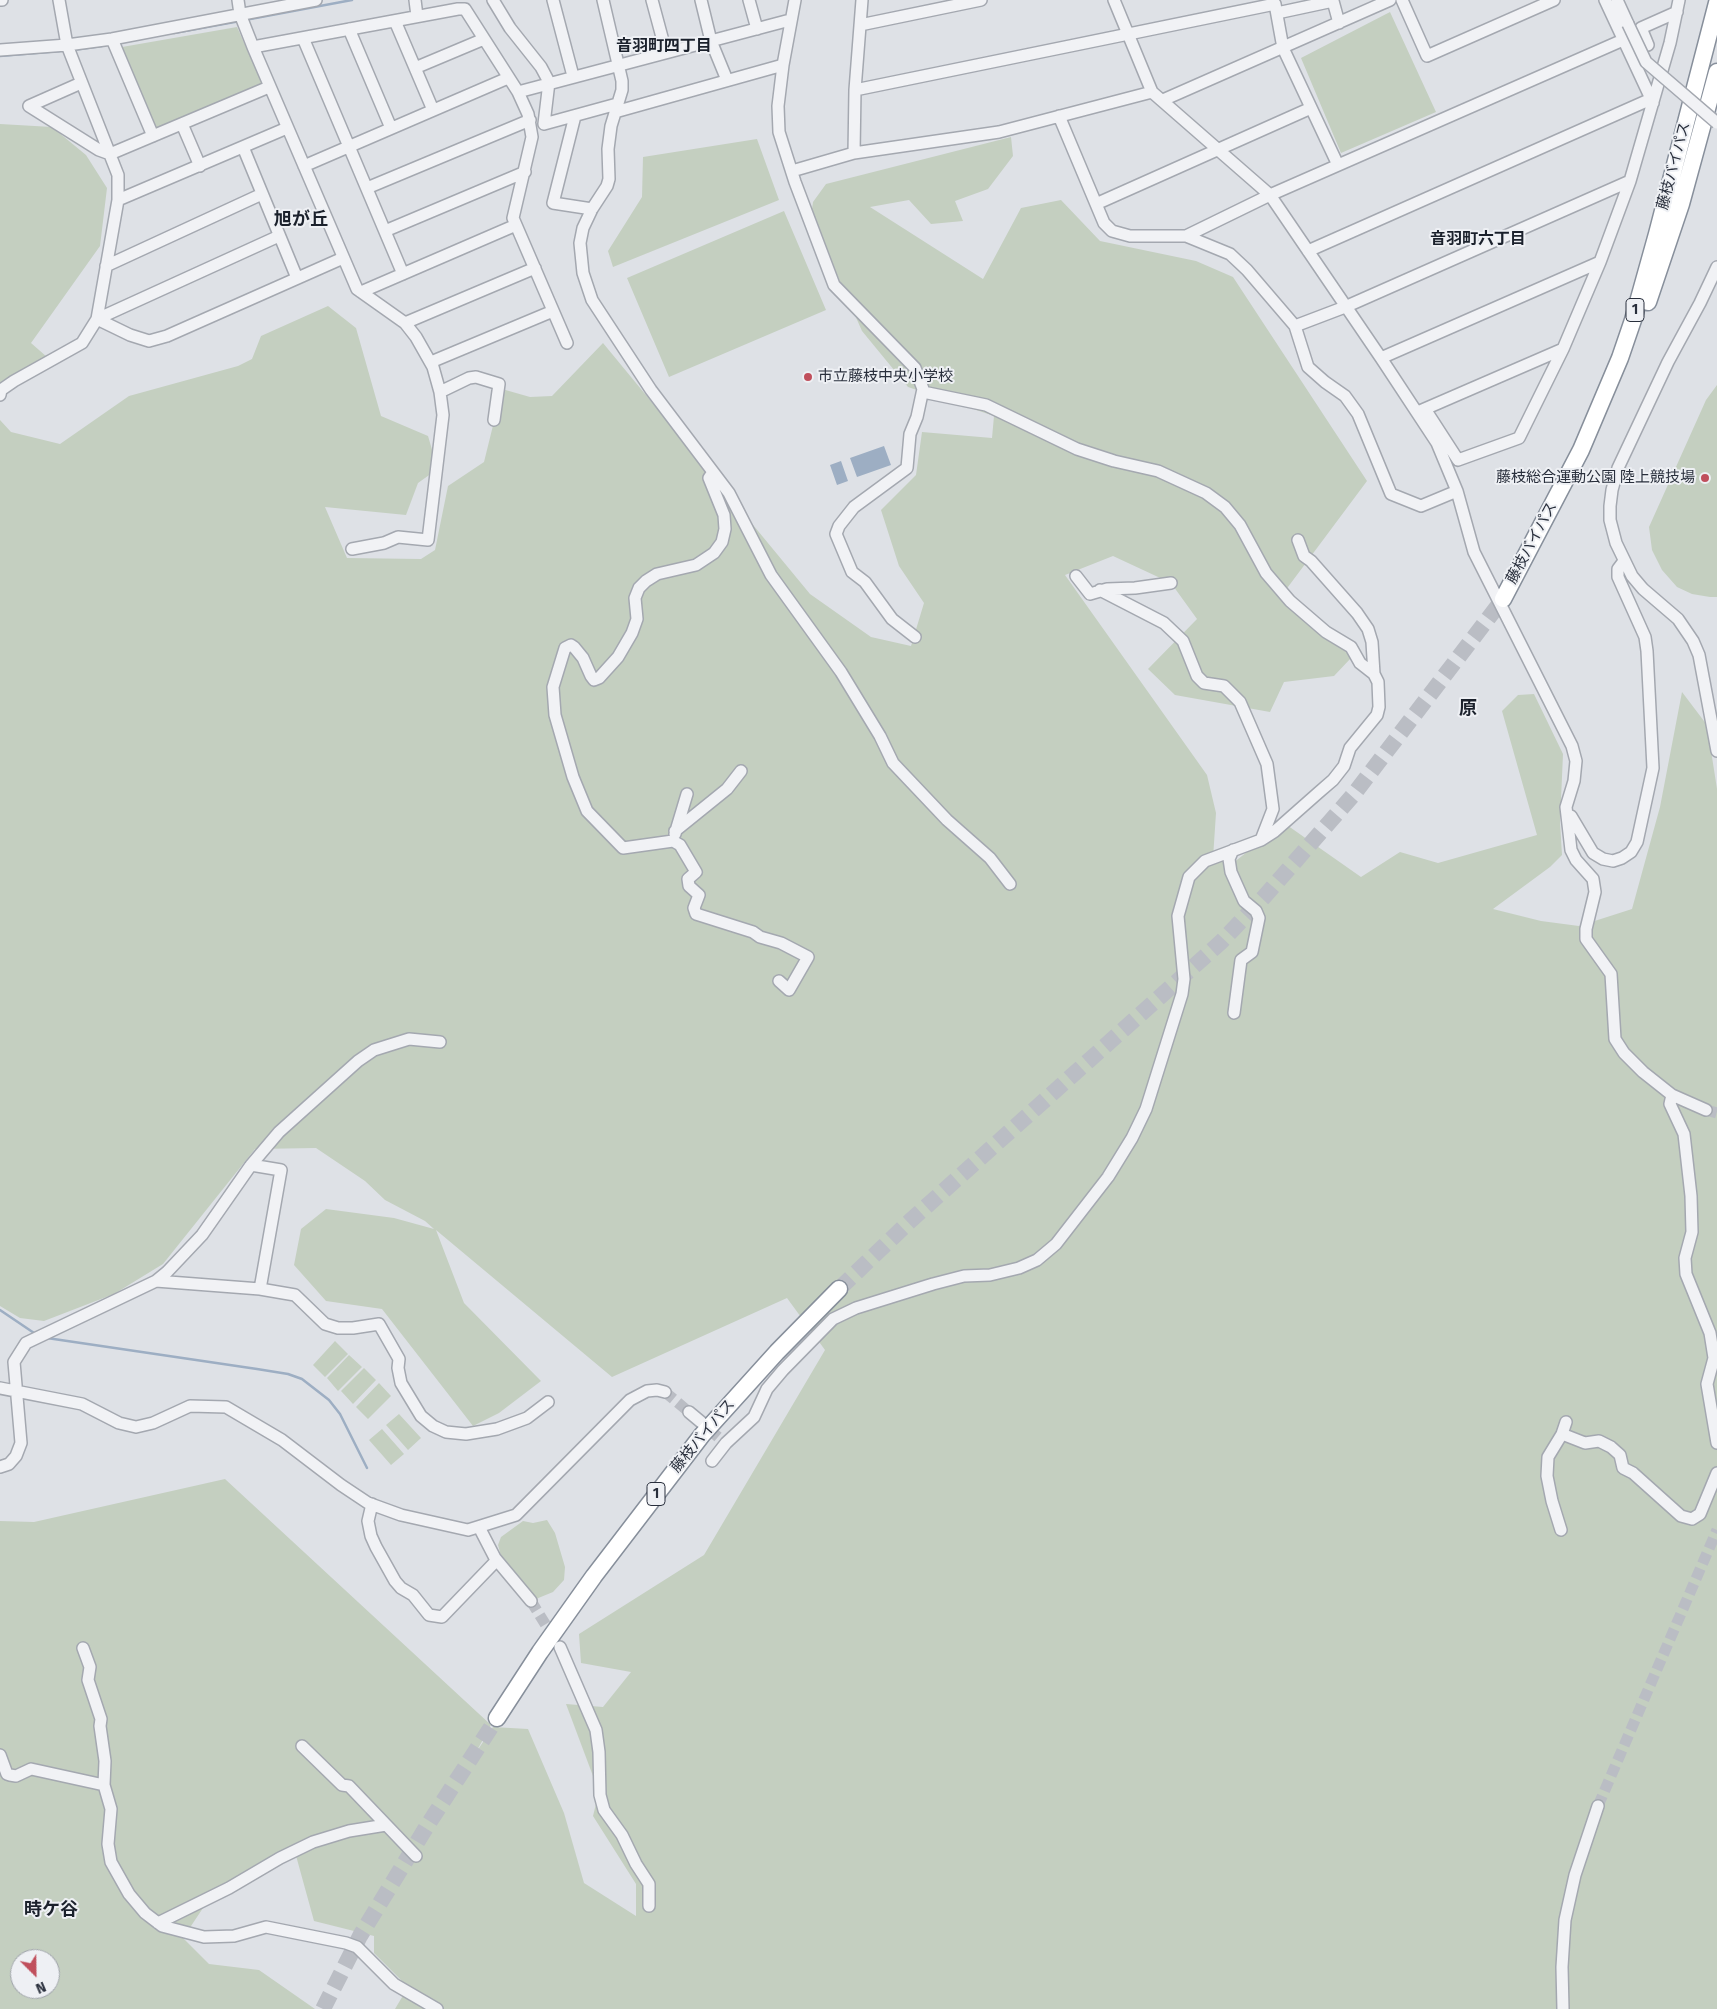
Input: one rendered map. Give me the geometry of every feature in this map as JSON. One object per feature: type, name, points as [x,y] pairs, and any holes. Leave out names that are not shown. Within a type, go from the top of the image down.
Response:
[{"type":"highway","name":"藤枝バイパス","points":[[1717,3],[1654,244],[1633,320],[1620,358],[1581,450],[1503,599],[1568,487],[1612,398],[1670,241],[1717,72]]},
{"type":"highway","name":"藤枝バイパス","points":[[497,1718],[540,1652],[594,1576],[696,1443],[777,1352],[839,1289]]},
{"type":"street","points":[[0,395],[1,390],[82,343],[98,319],[118,200],[118,175],[67,45],[59,0]]},
{"type":"street","points":[[238,0],[240,14],[252,47],[356,289],[404,324],[416,337],[431,362],[440,392],[443,415],[428,540],[398,537],[384,544],[352,549]]},
{"type":"street","points":[[0,50],[67,45],[112,39],[316,0]]},
{"type":"street","points":[[415,0],[418,16]]},
{"type":"street","points":[[494,0],[510,28],[541,66],[549,82],[544,124],[616,108],[783,65]]},
{"type":"street","points":[[553,0],[573,76]]},
{"type":"street","points":[[603,0],[622,81],[611,126],[608,149],[608,186],[592,209],[583,228],[580,243],[583,274],[592,300],[651,390],[737,506],[770,575],[841,672],[880,736],[893,763],[947,820],[990,858],[1010,884]]},
{"type":"street","points":[[652,0],[666,52]]},
{"type":"street","points":[[701,0],[711,41],[728,80]]},
{"type":"street","points":[[749,0],[757,29]]},
{"type":"street","points":[[795,0],[790,20],[778,106],[779,132],[834,285],[915,368],[921,381],[923,392],[917,417],[910,434],[906,468],[854,507],[838,526],[836,534],[852,572],[865,582],[892,619],[915,637]]},
{"type":"street","points":[[854,153],[855,90],[862,0]]},
{"type":"street","points":[[860,25],[981,0]]},
{"type":"street","points":[[1114,0],[1152,92],[1270,195],[1381,358],[1458,460],[1519,438],[1563,349],[1600,262],[1630,181],[1670,43],[1679,0]]},
{"type":"street","points":[[1163,100],[1390,0]]},
{"type":"street","points":[[1402,0],[1427,56],[1554,0]]},
{"type":"street","points":[[1605,0],[1652,101]]},
{"type":"street","points":[[1617,0],[1646,62],[1717,123]]},
{"type":"street","points":[[1277,13],[1333,2],[1338,23]]},
{"type":"street","points":[[855,90],[1275,4],[1283,48],[1338,165]]},
{"type":"street","points":[[252,47],[465,9],[518,92],[530,120],[532,137],[514,218],[567,343]]},
{"type":"street","points":[[1648,45],[1641,28],[1677,12]]},
{"type":"street","points":[[518,92],[549,82],[790,20]]},
{"type":"street","points":[[395,21],[433,110]]},
{"type":"street","points":[[349,29],[391,128]]},
{"type":"street","points":[[303,38],[403,274]]},
{"type":"street","points":[[112,39],[153,136]]},
{"type":"street","points":[[415,68],[484,39]]},
{"type":"street","points":[[1186,236],[1270,195],[1623,40]]},
{"type":"street","points":[[304,166],[508,78]]},
{"type":"street","points":[[81,83],[29,106],[99,150],[110,154],[269,87]]},
{"type":"street","points":[[792,170],[854,153],[999,132],[1152,92]]},
{"type":"street","points":[[1308,251],[1652,101]]},
{"type":"street","points":[[1096,204],[1311,108]]},
{"type":"street","points":[[574,116],[553,203],[592,209]]},
{"type":"street","points":[[1059,116],[1104,223],[1112,231],[1130,236],[1186,236],[1230,254],[1247,270],[1296,326],[1308,367],[1345,396],[1358,414],[1391,494],[1421,506],[1457,491]]},
{"type":"street","points":[[367,188],[530,120]]},
{"type":"street","points":[[182,124],[200,166]]},
{"type":"street","points":[[118,200],[287,128]]},
{"type":"street","points":[[243,147],[297,278]]},
{"type":"street","points":[[385,231],[525,172]]},
{"type":"street","points":[[1296,326],[1345,307],[1504,235],[1630,181]]},
{"type":"street","points":[[106,266],[262,194]]},
{"type":"street","points":[[361,292],[516,225]]},
{"type":"street","points":[[98,319],[279,236]]},
{"type":"street","points":[[98,319],[130,335],[149,341],[167,336],[343,258]]},
{"type":"street","points":[[1381,358],[1600,262]]},
{"type":"street","points":[[1717,267],[1700,304],[1668,362],[1618,468],[1612,490],[1610,520],[1616,543],[1632,576],[1643,589],[1678,619],[1693,641],[1699,655],[1717,751]]},
{"type":"street","points":[[404,324],[535,268]]},
{"type":"street","points":[[431,362],[554,311]]},
{"type":"street","points":[[1420,411],[1563,349]]},
{"type":"street","points":[[440,392],[469,378],[476,377],[500,384],[494,420]]},
{"type":"street","points":[[923,392],[986,405],[1077,449],[1114,461],[1158,471],[1206,493],[1225,507],[1240,525],[1266,573],[1290,601],[1326,632],[1351,647],[1360,663],[1374,674]]},
{"type":"street","points":[[1420,411],[1437,443],[1457,491],[1474,552],[1572,746],[1576,761],[1574,781],[1566,808],[1571,850],[1576,860],[1592,880],[1595,892],[1586,928],[1586,939],[1612,974],[1615,1039],[1624,1053],[1643,1072],[1672,1095],[1706,1110]]},
{"type":"street","points":[[713,472],[709,478],[724,514],[725,529],[722,542],[714,553],[696,565],[657,574],[638,588],[635,598],[637,619],[632,633],[618,657],[600,678],[594,680],[580,653],[571,646],[566,648],[553,687],[555,715],[573,776],[587,811],[623,848],[674,836],[727,789],[741,771]]},
{"type":"street","points":[[712,1461],[722,1440],[754,1417],[767,1389],[833,1319],[856,1308],[933,1284],[964,1276],[990,1275],[1019,1268],[1037,1260],[1056,1244],[1108,1177],[1132,1138],[1146,1109],[1182,994],[1184,979],[1178,916],[1189,877],[1205,861],[1261,840],[1275,831],[1333,780],[1344,766],[1350,748],[1377,715],[1379,707],[1378,682],[1374,674],[1372,642],[1368,629],[1356,612],[1311,561],[1304,556],[1298,540]]},
{"type":"street","points":[[1566,808],[1593,853],[1603,859],[1613,861],[1622,858],[1631,852],[1637,842],[1653,768],[1647,651],[1645,637],[1618,577],[1618,569],[1624,561]]},
{"type":"street","points":[[1076,576],[1090,594],[1100,590],[1171,583]]},
{"type":"street","points":[[1100,590],[1164,623],[1183,641],[1197,676],[1204,683],[1224,686],[1240,702],[1267,764],[1273,809],[1261,840]]},
{"type":"street","points":[[687,794],[674,836],[696,872],[688,879],[689,886],[699,895],[694,908],[696,914],[746,930],[760,938],[781,943],[808,957],[789,990],[779,981]]},
{"type":"street","points":[[1233,850],[1228,859],[1231,872],[1244,901],[1256,910],[1259,918],[1252,952],[1241,960],[1234,1013]]},
{"type":"street","points":[[0,1467],[9,1464],[16,1456],[21,1443],[14,1362],[26,1343],[156,1281],[168,1272],[202,1235],[251,1165],[279,1132],[358,1061],[374,1050],[410,1039],[440,1042]]},
{"type":"street","points":[[1672,1095],[1670,1104],[1684,1134],[1691,1196],[1692,1232],[1686,1258],[1686,1274],[1710,1333],[1714,1358],[1708,1384],[1717,1443]]},
{"type":"street","points":[[251,1165],[281,1170],[260,1289]]},
{"type":"street","points":[[156,1281],[260,1289],[295,1295],[325,1324],[338,1328],[354,1328],[379,1324],[399,1359],[398,1368],[401,1384],[421,1416],[433,1426],[446,1432],[466,1434],[497,1429],[527,1418],[548,1402]]},
{"type":"street","points":[[0,1388],[82,1404],[119,1422],[136,1427],[153,1423],[190,1406],[226,1408],[282,1440],[341,1485],[372,1504],[402,1515],[468,1530],[506,1519],[522,1510],[530,1499],[630,1400],[647,1391],[657,1390],[665,1392]]},
{"type":"street","points":[[689,1412],[701,1422]]},
{"type":"street","points":[[1560,1530],[1547,1476],[1548,1457],[1562,1434],[1566,1422]]},
{"type":"street","points":[[1562,1434],[1585,1443],[1599,1441],[1611,1447],[1620,1455],[1623,1468],[1633,1473],[1681,1516],[1692,1519],[1700,1514],[1717,1472]]},
{"type":"street","points":[[372,1504],[368,1521],[371,1536],[376,1547],[395,1581],[401,1588],[413,1594],[429,1615],[442,1617],[496,1560]]},
{"type":"street","points":[[479,1527],[496,1560],[531,1601]]},
{"type":"street","points":[[83,1648],[90,1667],[88,1680],[101,1719],[100,1726],[105,1762],[104,1785],[111,1809],[108,1844],[111,1862],[130,1894],[145,1913],[162,1926],[204,1937],[234,1936],[266,1927],[346,1943],[357,1947],[394,1984],[437,2009]]},
{"type":"street","points":[[560,1648],[596,1730],[599,1752],[600,1795],[604,1810],[622,1835],[636,1864],[649,1884],[649,1906]]},
{"type":"street","points":[[302,1746],[342,1785],[349,1786],[416,1856]]},
{"type":"street","points":[[0,1755],[7,1774],[10,1775],[16,1776],[31,1769],[104,1785]]},
{"type":"street","points":[[1563,2009],[1562,1967],[1565,1920],[1575,1875],[1598,1806]]},
{"type":"street","points":[[158,1923],[229,1888],[280,1858],[313,1842],[349,1831],[386,1825]]},
{"type":"green space","points":[[1390,12],[1436,112],[1341,153],[1301,58]]},
{"type":"green space","points":[[237,27],[263,85],[154,131],[122,47]]},
{"type":"green space","points":[[0,124],[52,127],[86,155],[107,188],[100,246],[31,343],[47,357],[0,386]]},
{"type":"green space","points":[[1011,137],[1013,156],[988,189],[955,201],[963,221],[931,224],[909,200],[870,207],[983,279],[1021,208],[1061,200],[1100,241],[1196,261],[1233,277],[1367,481],[1282,595],[1338,642],[1351,658],[1334,676],[1284,682],[1270,712],[1175,695],[1148,669],[1197,619],[1171,583],[1113,556],[1065,575],[1207,775],[1216,813],[1213,858],[1233,863],[1284,823],[1361,877],[1400,852],[1438,863],[1537,835],[1502,711],[1518,695],[1534,694],[1563,754],[1560,822],[1562,855],[1550,867],[1493,909],[1541,921],[1579,926],[1632,909],[1660,807],[1682,692],[1707,725],[1717,789],[1717,2009],[395,2009],[408,1987],[374,1953],[374,1936],[314,1921],[295,1852],[215,1890],[183,1938],[209,1964],[259,1970],[315,2009],[0,2009],[0,1521],[34,1522],[225,1479],[491,1725],[475,1754],[493,1727],[528,1729],[564,1813],[584,1883],[636,1916],[636,1884],[593,1816],[599,1792],[566,1704],[603,1707],[631,1672],[581,1663],[579,1634],[704,1555],[825,1350],[787,1298],[612,1377],[436,1230],[464,1303],[541,1381],[499,1413],[473,1426],[382,1309],[326,1301],[294,1265],[301,1229],[326,1209],[394,1218],[434,1229],[425,1221],[385,1200],[365,1181],[316,1148],[255,1149],[163,1264],[114,1294],[44,1321],[20,1318],[0,1306],[0,420],[11,432],[60,444],[129,396],[238,366],[252,359],[261,336],[328,306],[356,328],[381,416],[428,436],[433,453],[432,473],[418,483],[406,515],[325,507],[347,558],[421,559],[435,550],[448,486],[484,462],[502,389],[530,397],[552,396],[603,343],[810,594],[871,637],[911,646],[924,603],[899,566],[881,510],[916,475],[922,432],[992,438],[994,416],[908,387],[862,331],[811,216],[813,202],[826,184]]},
{"type":"green space","points":[[757,139],[779,200],[613,267],[608,251],[642,197],[643,157]]},
{"type":"green space","points":[[784,211],[826,310],[669,377],[627,278]]},
{"type":"green space","points":[[1717,385],[1717,597],[1710,597],[1692,594],[1677,587],[1662,570],[1652,550],[1649,527],[1706,400]]},
{"type":"green space","points":[[335,1341],[348,1354],[325,1377],[313,1365]]},
{"type":"green space","points":[[349,1355],[362,1367],[338,1391],[327,1378]]},
{"type":"green space","points":[[364,1368],[376,1380],[353,1404],[341,1391]]},
{"type":"green space","points":[[379,1383],[391,1396],[368,1419],[356,1407]]},
{"type":"green space","points":[[399,1414],[421,1438],[408,1450],[386,1425]]},
{"type":"green space","points":[[382,1429],[404,1454],[391,1465],[369,1440]]},
{"type":"green space","points":[[547,1520],[555,1533],[565,1567],[564,1580],[553,1592],[531,1601],[517,1593],[501,1566],[498,1545],[501,1537],[523,1521],[533,1523]]},
{"type":"water","points":[[884,446],[891,465],[857,477],[850,458]]},
{"type":"water","points":[[841,461],[848,481],[837,485],[830,465]]},
{"type":"waterway","points":[[245,20],[352,0]]},
{"type":"waterway","points":[[174,33],[240,21]]},
{"type":"waterway","points":[[73,50],[102,46]]},
{"type":"waterway","points":[[0,56],[60,51]]},
{"type":"waterway","points":[[0,1310],[37,1335]]},
{"type":"waterway","points":[[47,1338],[257,1369],[288,1374],[302,1379],[329,1400],[340,1414],[367,1468]]},
{"type":"tunnel","points":[[839,1289],[910,1221],[1221,942],[1264,897],[1354,794],[1503,599]]},
{"type":"tunnel","points":[[1706,1110],[1717,1113]]},
{"type":"tunnel","points":[[665,1392],[689,1412]]},
{"type":"tunnel","points":[[702,1423],[718,1437]]},
{"type":"tunnel","points":[[1598,1806],[1717,1530]]},
{"type":"tunnel","points":[[531,1601],[555,1640]]},
{"type":"tunnel","points":[[323,2009],[360,1936],[427,1826],[497,1718]]},
{"type":"place","name":"市立藤枝中央小学校","points":[[808,377]]},
{"type":"place","name":"藤枝総合運動公園 陸上競技場","points":[[1705,478]]},
{"type":"district","name":"音羽町四丁目","points":[[664,47]]},
{"type":"district","name":"旭が丘","points":[[301,220]]},
{"type":"district","name":"音羽町六丁目","points":[[1478,240]]},
{"type":"district","name":"原","points":[[1468,709]]},
{"type":"district","name":"時ケ谷","points":[[51,1910]]}]
